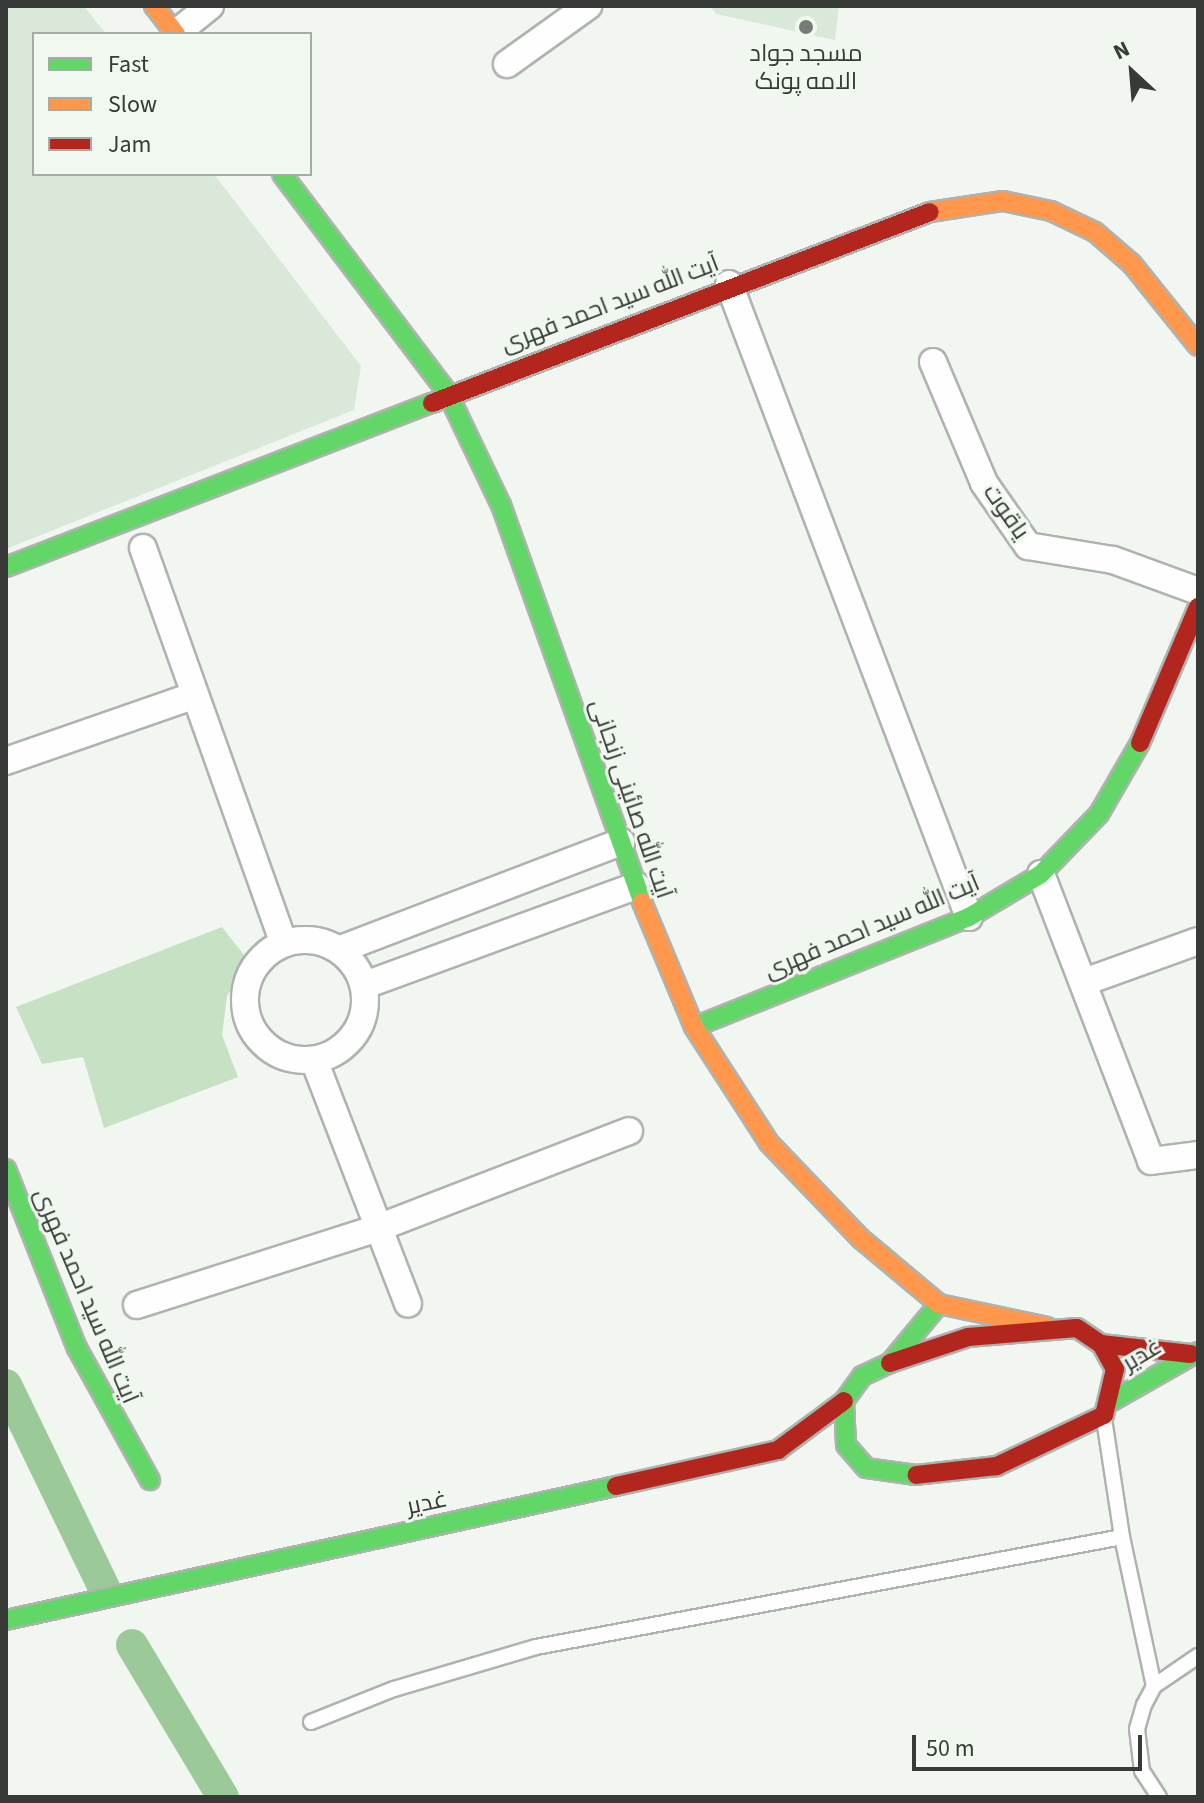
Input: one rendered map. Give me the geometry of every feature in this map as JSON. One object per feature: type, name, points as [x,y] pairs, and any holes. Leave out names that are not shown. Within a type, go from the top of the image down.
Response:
[{"type":"main road","points":[[154,6],[174,32]]},
{"type":"main road","name":"آیت الله صائینی زنجانی","points":[[284,176],[447,392],[501,505],[636,886],[694,1027],[769,1143],[860,1238],[939,1304],[1047,1327]]},
{"type":"main road","name":"آیت الله سید احمد فهری","points":[[6,567],[447,392],[907,216],[954,203],[1003,201],[1051,211],[1095,232],[1132,264],[1198,346]]},
{"type":"main road","name":"آیت الله سید احمد فهری","points":[[694,1027],[969,917],[1041,874],[1099,814],[1140,742],[1198,607]]},
{"type":"main road","name":"آیت الله سید احمد فهری","points":[[6,1169],[77,1348],[150,1480]]},
{"type":"main road","points":[[890,1363],[939,1304]]},
{"type":"main road","points":[[890,1363],[968,1337],[1047,1327],[1077,1328],[1101,1344],[1115,1369],[1108,1408]]},
{"type":"main road","points":[[1101,1344],[1194,1353]]},
{"type":"main road","name":"غدیر","points":[[6,1620],[778,1450],[854,1458],[894,1477],[997,1466],[1108,1408],[1194,1353]]},
{"type":"main road","name":"غدیر","points":[[778,1450],[844,1401],[862,1376],[890,1363]]},
{"type":"main road","points":[[844,1401],[842,1432],[854,1458]]},
{"type":"street","points":[[178,32],[210,6]]},
{"type":"street","points":[[507,64],[588,6]]},
{"type":"street","points":[[729,284],[969,917]]},
{"type":"street","name":"یاقوت","points":[[933,362],[984,483],[1028,546],[1113,560],[1198,591]]},
{"type":"street","points":[[143,548],[283,942]]},
{"type":"street","points":[[6,761],[195,695]]},
{"type":"street","points":[[341,949],[621,842]]},
{"type":"street","points":[[1041,874],[1087,981],[1151,1161],[1198,1155]]},
{"type":"street","points":[[365,985],[636,886]]},
{"type":"street","points":[[313,939],[341,949],[365,985],[364,1018],[345,1047],[314,1060],[279,1055],[253,1032],[246,1009],[255,964],[283,942],[313,939]]},
{"type":"street","points":[[1087,981],[1198,941]]},
{"type":"street","points":[[314,1060],[408,1304]]},
{"type":"street","points":[[137,1305],[378,1228],[629,1131]]},
{"type":"lane","points":[[1108,1408],[1122,1537],[1154,1686],[1137,1729],[1142,1771],[1159,1797]]},
{"type":"lane","points":[[311,1722],[394,1689],[536,1647],[1122,1537]]},
{"type":"lane","points":[[1154,1686],[1198,1656]]},
{"type":"green space","points":[[222,927],[248,960],[227,996],[222,1035],[238,1077],[104,1128],[83,1057],[42,1064],[16,1007]]},
{"type":"building","points":[[6,6],[84,6],[104,32],[32,32],[32,176],[216,176],[361,366],[354,410],[6,549]]},
{"type":"building","name":"مسجد جواد الامه پونک","points":[[710,6],[839,6],[835,40],[716,14]]},
{"type":"waterway","points":[[6,1385],[104,1588]]},
{"type":"waterway","points":[[132,1645],[223,1797]]},
{"type":"traffic: fast","points":[[284,176],[447,392],[501,505],[642,902]]},
{"type":"traffic: fast","points":[[6,567],[432,403]]},
{"type":"traffic: fast","points":[[694,1027],[969,917],[1041,874],[1099,814],[1140,743]]},
{"type":"traffic: fast","points":[[6,1169],[77,1348],[150,1480]]},
{"type":"traffic: fast","points":[[916,1475],[866,1468],[846,1445],[844,1401],[862,1376],[890,1363],[939,1304]]},
{"type":"traffic: fast","points":[[1112,1401],[1198,1352]]},
{"type":"traffic: fast","points":[[6,1620],[616,1486]]},
{"type":"traffic: slow","points":[[154,6],[174,32]]},
{"type":"traffic: slow","points":[[930,212],[1003,201],[1051,211],[1095,232],[1132,264],[1198,346]]},
{"type":"traffic: slow","points":[[642,902],[694,1027],[769,1143],[860,1238],[939,1304],[1047,1327]]},
{"type":"traffic: jam","points":[[432,403],[930,212]]},
{"type":"traffic: jam","points":[[1140,743],[1198,607]]},
{"type":"traffic: jam","points":[[890,1363],[968,1337],[1077,1328],[1101,1344],[1115,1369],[1104,1415],[997,1466],[916,1475]]},
{"type":"traffic: jam","points":[[1101,1344],[1190,1354]]},
{"type":"traffic: jam","points":[[616,1486],[778,1450],[844,1401]]},
{"type":"place","name":"مسجد جواد الامه پونک","points":[[806,27]]}]
